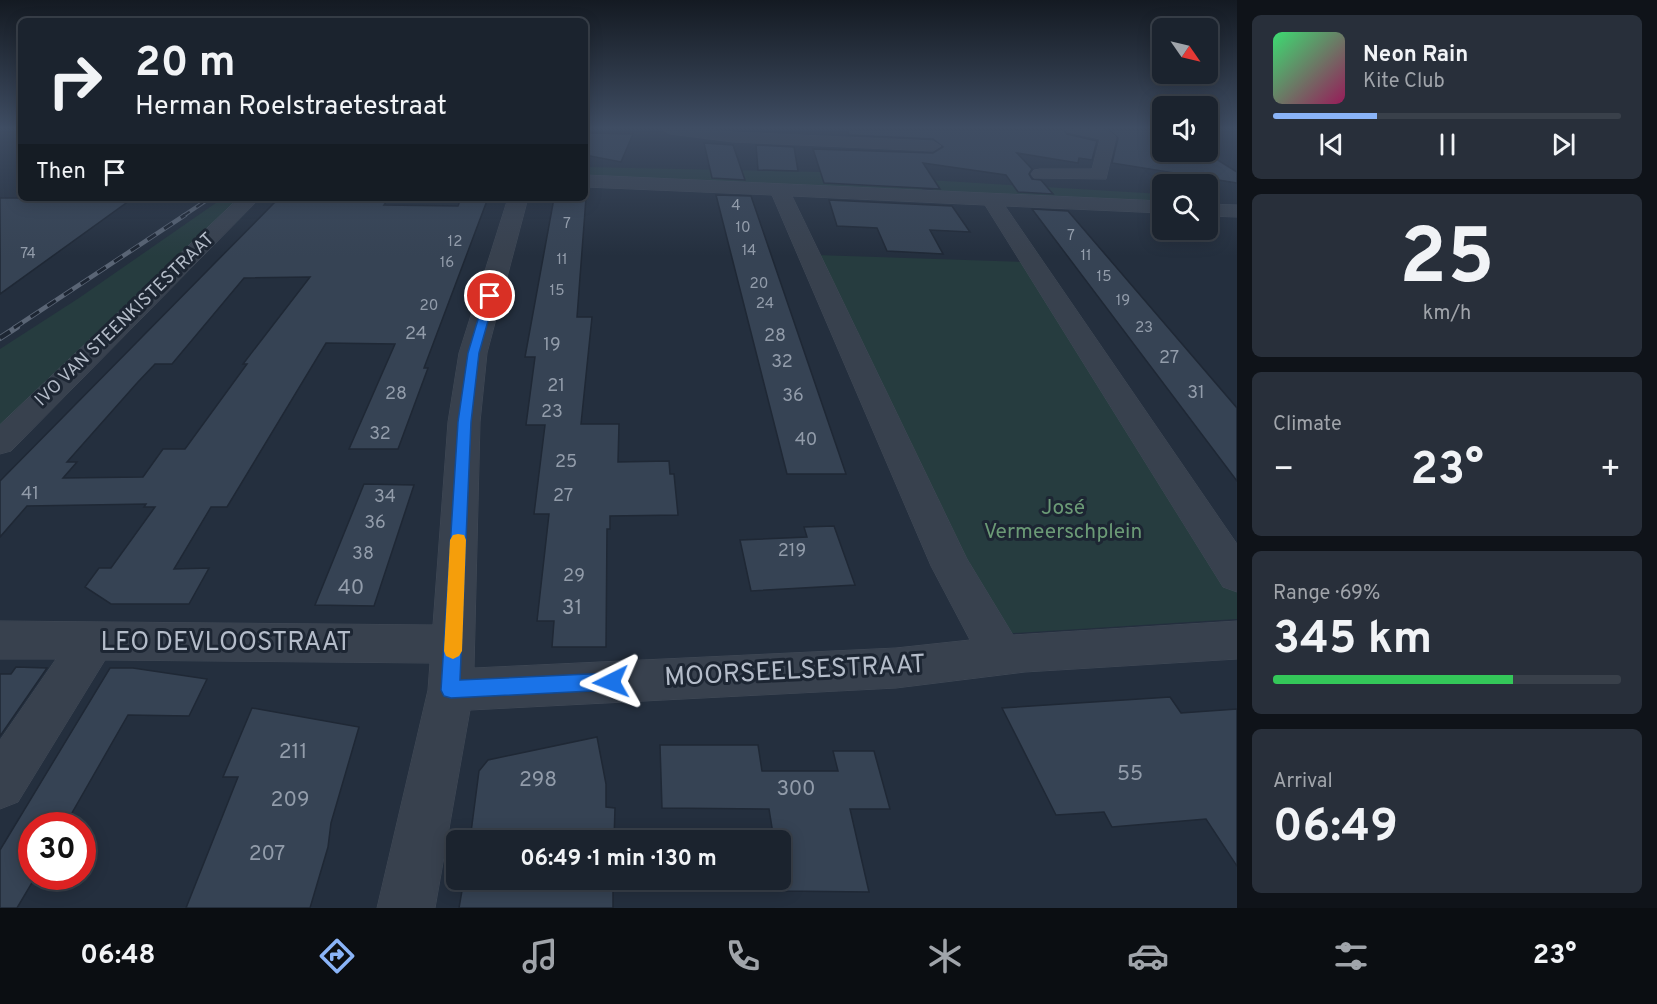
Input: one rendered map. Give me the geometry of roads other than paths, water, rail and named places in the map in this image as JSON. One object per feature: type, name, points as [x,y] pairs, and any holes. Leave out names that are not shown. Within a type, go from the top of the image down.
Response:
[{"type":"street","points":[[1040,174],[1100,175],[1101,171]]},
{"type":"street","points":[[588,181],[1152,206]]},
{"type":"street","points":[[779,189],[951,566],[1002,657],[1025,653],[1237,640]]},
{"type":"street","points":[[990,198],[1237,576]]},
{"type":"street","name":"IVO VAN STEENKISTESTRAAT","points":[[0,442],[247,201]]},
{"type":"street","points":[[406,908],[452,667],[464,422],[473,353],[517,201]]},
{"type":"street","points":[[1218,210],[1237,211]]},
{"type":"street","name":"LEO DEVLOOSTRAAT","points":[[0,640],[92,642],[452,667]]},
{"type":"street","points":[[0,784],[92,642]]},
{"type":"street","name":"MOORSEELSESTRAAT","points":[[452,667],[896,668],[1002,657]]},
{"type":"railway","points":[[183,216],[206,201]]},
{"type":"railway","points":[[14,328],[185,215]]},
{"type":"railway","points":[[0,338],[17,327]]},
{"type":"park label","name":"José Vermeerschplein","points":[[1063,520]]}]
